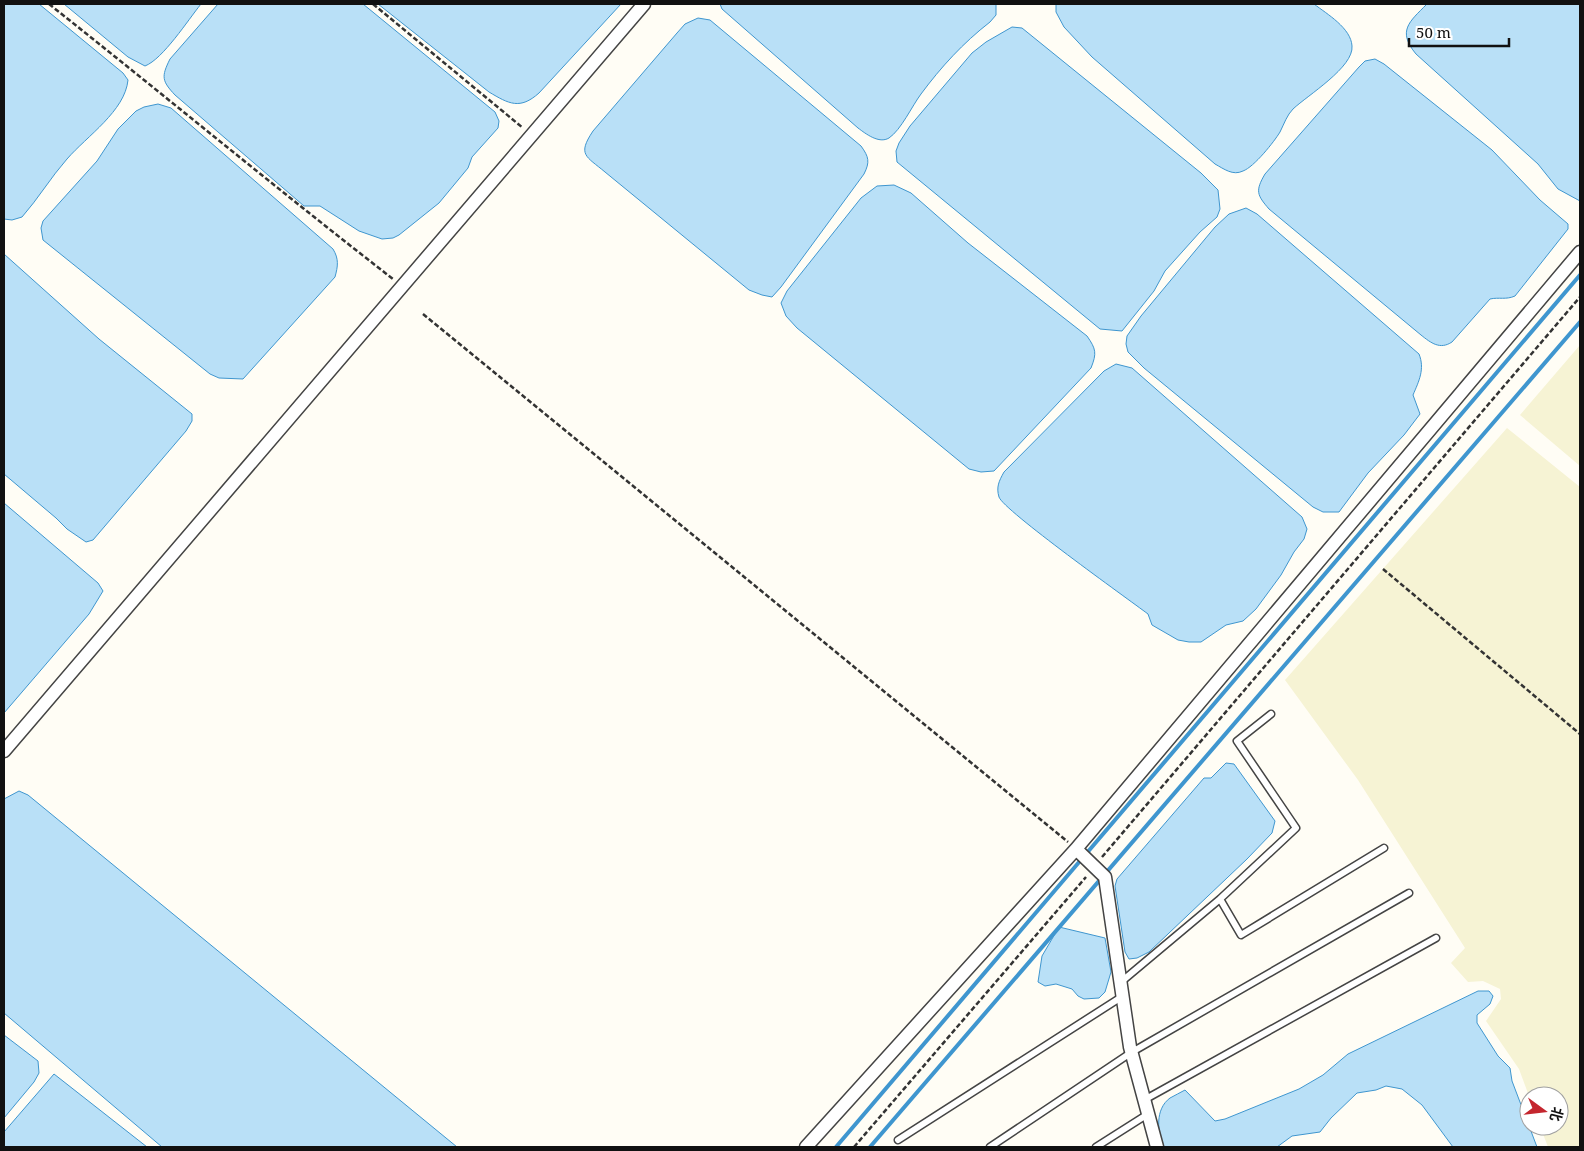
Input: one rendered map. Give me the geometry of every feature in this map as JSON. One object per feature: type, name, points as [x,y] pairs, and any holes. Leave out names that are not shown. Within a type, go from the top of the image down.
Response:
[{"type":"street","points":[[4,751],[644,4]]},
{"type":"street","points":[[806,1147],[1091,863],[1580,252]]},
{"type":"street","points":[[1091,863],[1121,982],[1132,1052],[1157,1147]]},
{"type":"lane","points":[[1121,982],[1220,899],[1296,828],[1237,741],[1271,714]]},
{"type":"lane","points":[[1220,899],[1241,935],[1384,848]]},
{"type":"lane","points":[[990,1147],[1132,1052],[1409,893]]},
{"type":"lane","points":[[1144,1100],[1436,938]]},
{"type":"lane","points":[[898,1140],[1123,996]]},
{"type":"lane","points":[[1096,1147],[1148,1114]]},
{"type":"path","points":[[49,4],[278,190],[402,286]]},
{"type":"path","points":[[373,4],[532,135]]},
{"type":"path","points":[[854,1147],[1091,863],[1580,297]]},
{"type":"path","points":[[423,314],[1091,863]]},
{"type":"path","points":[[1382,570],[1580,734]]},
{"type":"shaded area","points":[[1580,345],[1580,466],[1520,415]]},
{"type":"shaded area","points":[[1507,428],[1580,487],[1580,1147],[1548,1147],[1544,1136],[1569,1136],[1569,1086],[1525,1086],[1519,1069],[1486,1021],[1501,999],[1500,989],[1483,981],[1468,982],[1451,963],[1465,948],[1358,780],[1285,680]]},
{"type":"water","points":[[4,4],[39,4],[123,73],[128,80],[120,102],[113,113],[67,159],[22,217],[12,220],[4,219]]},
{"type":"water","points":[[64,4],[201,4],[160,56],[145,66],[128,57]]},
{"type":"water","points":[[218,4],[363,4],[495,112],[499,121],[498,128],[472,157],[468,168],[439,203],[399,235],[393,238],[382,239],[359,231],[320,206],[304,206],[167,86],[164,75],[170,59]]},
{"type":"water","points":[[378,4],[621,4],[539,93],[526,102],[514,103],[503,100],[489,92]]},
{"type":"water","points":[[720,4],[996,4],[996,15],[945,65],[921,94],[902,124],[893,134],[885,140],[881,140],[873,138],[858,128],[722,9]]},
{"type":"water","points":[[1056,4],[1314,4],[1343,27],[1351,39],[1351,54],[1346,63],[1329,80],[1293,109],[1280,132],[1258,160],[1248,169],[1236,173],[1225,170],[1215,164],[1092,57],[1064,27],[1056,12]]},
{"type":"water","points":[[1427,4],[1580,4],[1580,201],[1558,189],[1538,164],[1416,54],[1410,46],[1406,33],[1415,16]]},
{"type":"water","points":[[698,18],[710,20],[861,146],[866,153],[868,163],[864,174],[772,297],[749,290],[593,162],[586,154],[585,145],[593,131],[685,24]]},
{"type":"water","points":[[1012,27],[1022,28],[1201,173],[1218,190],[1220,209],[1217,217],[1200,232],[1165,271],[1154,291],[1122,331],[1100,329],[897,162],[896,151],[910,126],[972,53],[986,42]]},
{"type":"water","points":[[1375,59],[1384,64],[1492,150],[1540,200],[1568,224],[1568,229],[1515,296],[1490,299],[1452,342],[1444,345],[1432,343],[1421,335],[1269,209],[1259,193],[1265,174],[1359,67],[1365,61]]},
{"type":"water","points":[[158,104],[171,108],[333,249],[337,259],[335,277],[243,379],[219,378],[210,374],[43,240],[41,228],[43,221],[97,161],[118,129],[136,111]]},
{"type":"water","points":[[894,185],[911,193],[968,243],[1087,336],[1094,348],[1095,355],[1091,368],[994,471],[981,472],[969,469],[797,328],[786,316],[781,303],[787,291],[861,198],[877,186]]},
{"type":"water","points":[[1246,208],[1257,214],[1419,354],[1421,359],[1420,375],[1413,395],[1420,414],[1404,435],[1368,473],[1339,512],[1323,512],[1313,507],[1144,368],[1128,352],[1127,336],[1141,316],[1215,227],[1229,214]]},
{"type":"water","points":[[4,254],[99,339],[192,414],[192,421],[186,431],[93,540],[86,542],[67,529],[4,474]]},
{"type":"water","points":[[1116,364],[1132,368],[1302,517],[1307,529],[1304,539],[1256,609],[1243,621],[1226,625],[1201,642],[1178,640],[1152,625],[1148,614],[1021,519],[999,497],[998,484],[1004,472],[1104,371]]},
{"type":"water","points":[[4,503],[98,583],[103,591],[89,614],[4,713]]},
{"type":"water","points":[[1226,763],[1234,764],[1275,821],[1272,833],[1149,952],[1137,958],[1129,959],[1125,952],[1115,886],[1117,879],[1204,778],[1211,778]]},
{"type":"water","points":[[19,791],[28,795],[457,1147],[162,1147],[4,1013],[4,799]]},
{"type":"water","points":[[1059,927],[1105,938],[1111,972],[1105,992],[1099,998],[1084,999],[1078,996],[1072,989],[1056,984],[1045,986],[1038,982],[1042,956]]},
{"type":"water","points":[[1478,991],[1489,991],[1493,996],[1490,1004],[1477,1015],[1477,1023],[1498,1056],[1510,1068],[1512,1081],[1519,1099],[1519,1136],[1533,1136],[1537,1147],[1453,1147],[1422,1105],[1402,1089],[1386,1086],[1376,1090],[1357,1093],[1331,1118],[1320,1132],[1292,1136],[1277,1147],[1164,1147],[1159,1128],[1162,1108],[1170,1098],[1185,1090],[1215,1121],[1225,1119],[1299,1089],[1323,1075],[1348,1054]]},
{"type":"water","points":[[4,1035],[38,1061],[39,1073],[34,1082],[4,1118]]},
{"type":"water","points":[[54,1074],[147,1147],[4,1147],[4,1132]]},
{"type":"waterway","points":[[836,1147],[1580,275]]},
{"type":"waterway","points":[[870,1147],[1580,322]]}]
